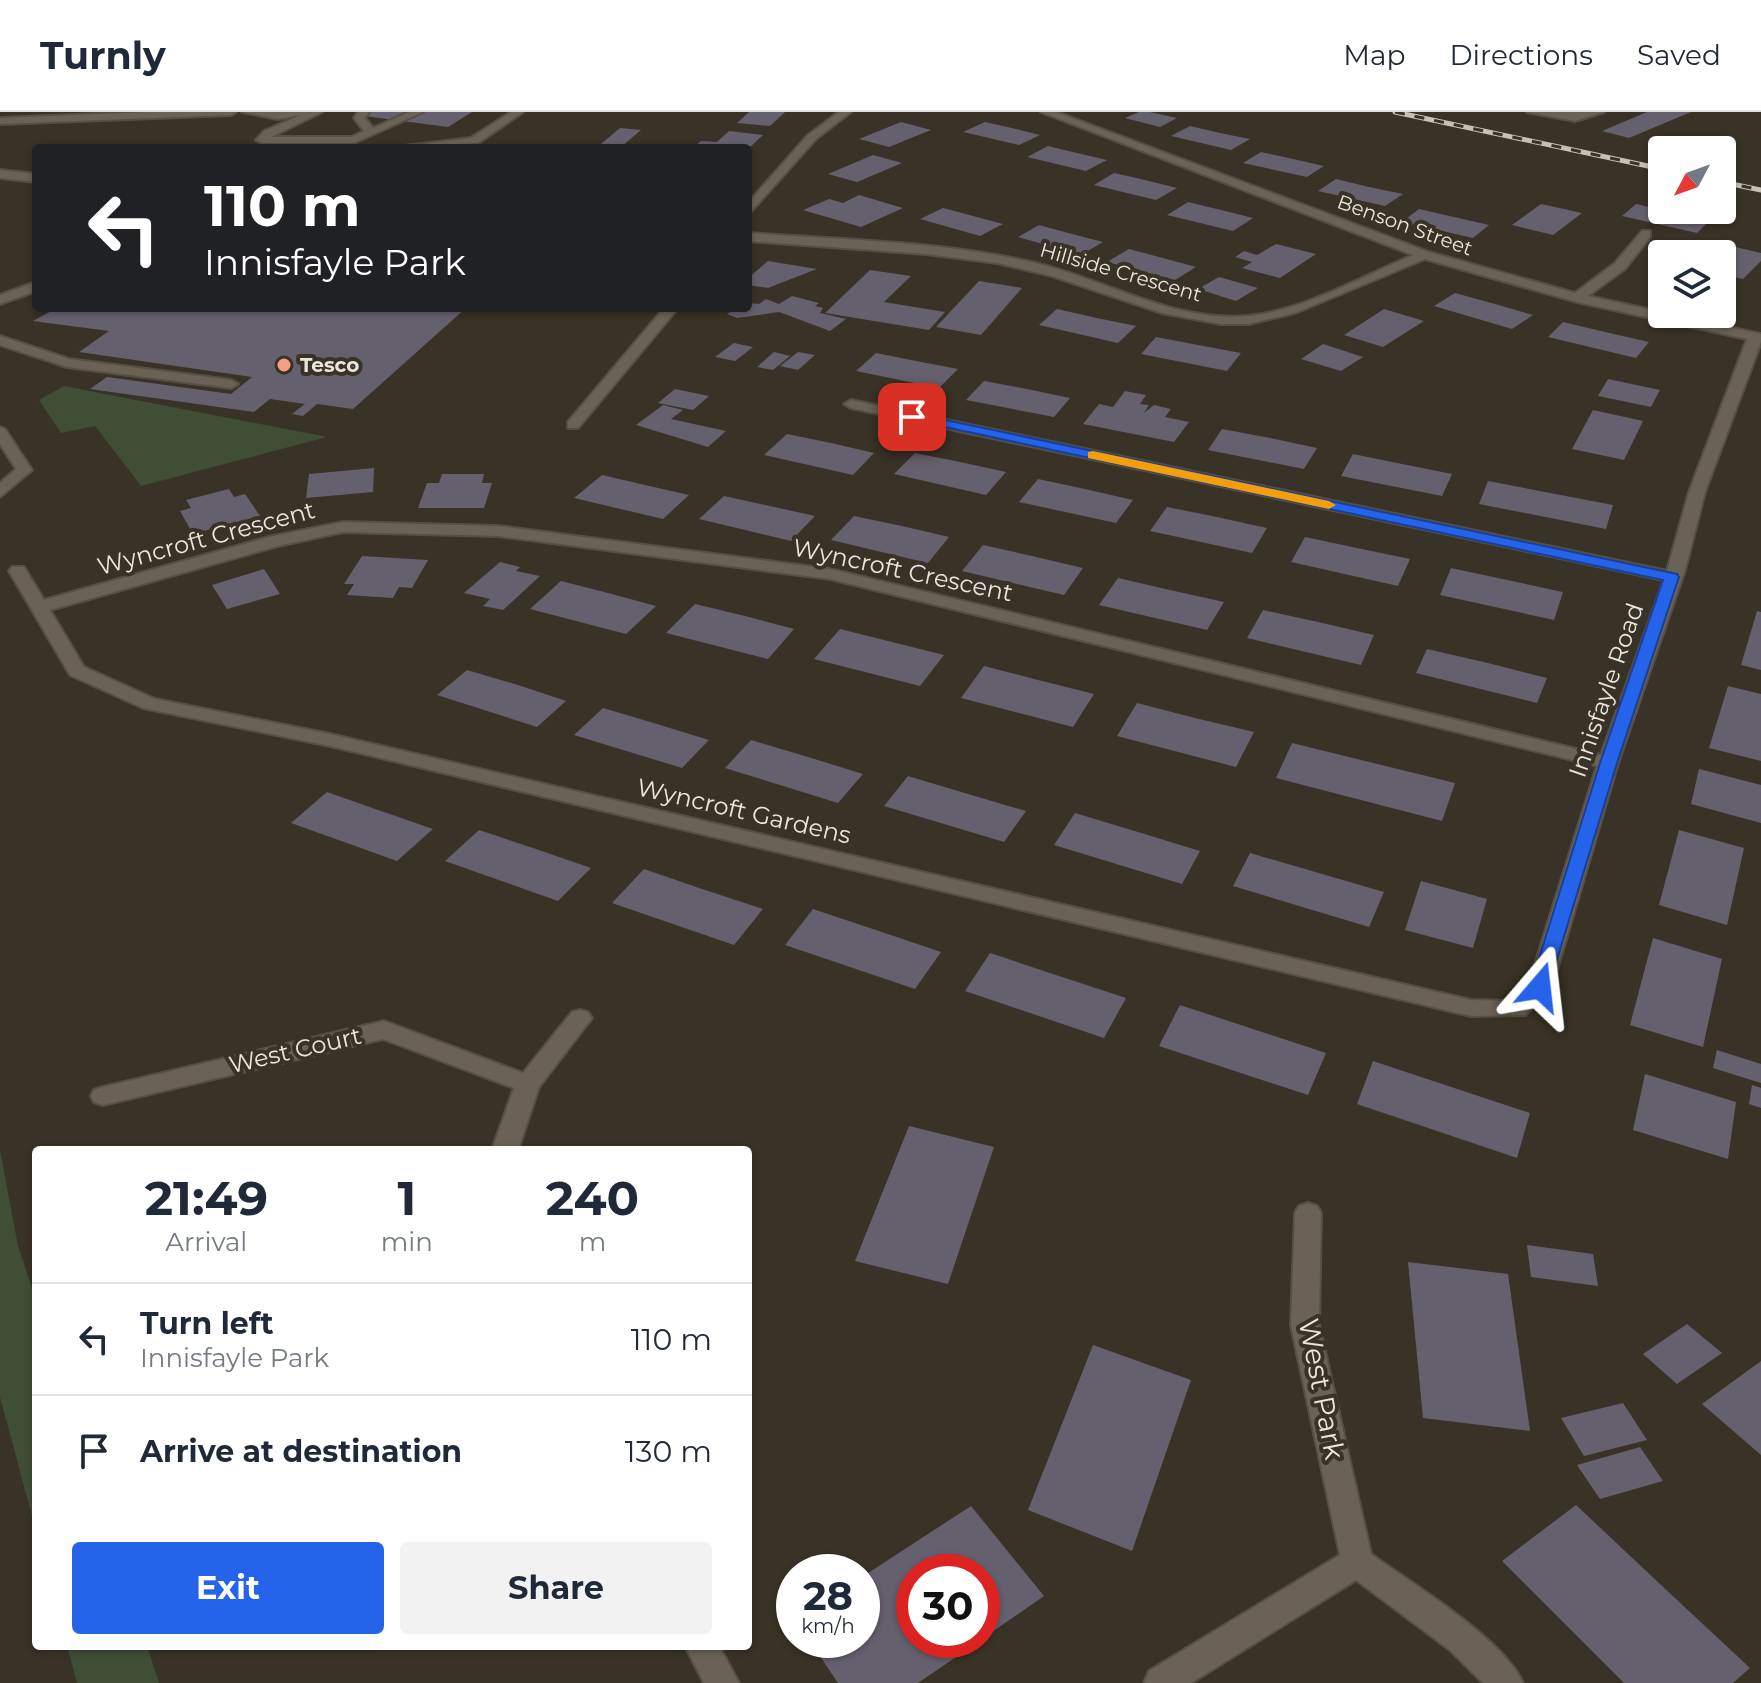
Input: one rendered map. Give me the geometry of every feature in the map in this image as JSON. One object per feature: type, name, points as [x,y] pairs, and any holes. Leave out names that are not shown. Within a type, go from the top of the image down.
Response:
[{"type":"street","points":[[78,119],[131,112]]},
{"type":"street","points":[[0,121],[231,112]]},
{"type":"street","points":[[261,140],[253,113],[315,112]]},
{"type":"street","points":[[261,140],[315,112]]},
{"type":"street","points":[[364,112],[359,118],[372,134]]},
{"type":"street","points":[[261,140],[354,140],[418,112]]},
{"type":"street","points":[[440,144],[474,141],[518,112]]},
{"type":"street","points":[[752,206],[812,137],[846,112]]},
{"type":"street","name":"Benson Street","points":[[1046,112],[1424,255],[1577,298],[1758,338]]},
{"type":"street","points":[[1532,112],[1575,118],[1599,112]]},
{"type":"street","points":[[0,174],[32,178]]},
{"type":"street","points":[[1577,298],[1620,266],[1646,234]]},
{"type":"street","name":"Hillside Crescent","points":[[752,237],[964,256],[1029,266],[1090,282],[1171,310],[1219,321],[1251,319],[1291,308],[1424,255]]},
{"type":"street","points":[[0,300],[32,288]]},
{"type":"street","points":[[0,315],[25,307]]},
{"type":"street","points":[[573,425],[668,312]]},
{"type":"street","name":"Innisfayle Road","points":[[1517,1009],[1540,987],[1608,763],[1672,577],[1697,492],[1758,338]]},
{"type":"street","points":[[0,340],[67,363],[231,384]]},
{"type":"street","points":[[851,404],[1672,577]]},
{"type":"street","points":[[0,432],[24,470],[0,492]]},
{"type":"street","name":"Wyncroft Crescent","points":[[39,607],[275,541],[343,527],[498,531],[830,574],[1608,763]]},
{"type":"street","name":"Wyncroft Gardens","points":[[18,571],[77,671],[150,704],[330,740],[1471,1008],[1517,1009]]},
{"type":"street","points":[[506,1146],[528,1084],[580,1018]]},
{"type":"street","name":"West Court","points":[[103,1096],[384,1030],[528,1084]]},
{"type":"street","name":"West Park","points":[[1308,1213],[1305,1325],[1357,1562]]},
{"type":"street","points":[[1161,1683],[1357,1562],[1463,1640],[1506,1683]]},
{"type":"street","points":[[703,1650],[722,1683]]},
{"type":"green space","points":[[64,386],[327,437],[141,486],[95,426],[61,433],[39,400]]},
{"type":"green space","points":[[0,1150],[18,1246],[32,1288],[32,1516],[0,1397]]},
{"type":"green space","points":[[68,1650],[148,1650],[159,1683],[77,1683]]},
{"type":"building","points":[[372,112],[472,112],[448,127],[364,116]]},
{"type":"building","points":[[749,112],[785,112],[770,126],[737,123]]},
{"type":"building","points":[[1139,112],[1177,118],[1160,127],[1125,118]]},
{"type":"building","points":[[1647,112],[1691,112],[1629,138],[1602,131]]},
{"type":"building","points":[[901,122],[931,130],[889,147],[859,139]]},
{"type":"building","points":[[985,122],[1040,135],[1019,145],[963,132]]},
{"type":"building","points":[[1190,126],[1250,139],[1231,150],[1171,136]]},
{"type":"building","points":[[620,128],[641,130],[624,144],[601,144]]},
{"type":"building","points":[[729,131],[763,135],[752,145],[697,144],[701,141],[717,142]]},
{"type":"building","points":[[1048,146],[1107,160],[1086,171],[1027,157]]},
{"type":"building","points":[[1261,152],[1324,166],[1307,177],[1243,163]]},
{"type":"building","points":[[873,155],[902,163],[857,182],[828,174]]},
{"type":"building","points":[[1114,173],[1177,188],[1156,200],[1094,185]]},
{"type":"building","points":[[1336,179],[1403,194],[1385,206],[1318,191]]},
{"type":"building","points":[[859,195],[903,208],[861,227],[803,210],[829,199],[843,203]]},
{"type":"building","points":[[1188,202],[1253,218],[1233,231],[1167,215]]},
{"type":"building","points":[[1541,204],[1582,213],[1553,235],[1512,225]]},
{"type":"building","points":[[1636,204],[1648,207],[1648,222],[1622,216]]},
{"type":"building","points":[[943,208],[1003,224],[980,236],[920,219]]},
{"type":"building","points":[[1419,209],[1489,225],[1473,238],[1402,222]]},
{"type":"building","points":[[1657,224],[1706,224],[1697,233]]},
{"type":"building","points":[[1039,225],[1103,242],[1081,255],[1018,237]]},
{"type":"building","points":[[1276,244],[1316,254],[1280,278],[1242,268],[1252,262],[1235,257],[1244,251],[1257,255]]},
{"type":"building","points":[[1736,247],[1761,253],[1761,261],[1743,279],[1736,277]]},
{"type":"building","points":[[1129,249],[1196,267],[1175,280],[1107,262]]},
{"type":"building","points":[[768,261],[817,269],[768,288],[752,286],[752,275]]},
{"type":"building","points":[[870,270],[911,276],[884,302],[945,312],[929,330],[825,313]]},
{"type":"building","points":[[1219,277],[1258,288],[1236,301],[1198,289]]},
{"type":"building","points":[[979,281],[1022,288],[981,335],[936,327]]},
{"type":"building","points":[[1455,293],[1533,315],[1512,329],[1434,306]]},
{"type":"building","points":[[792,296],[819,303],[815,306],[823,308],[820,313],[846,319],[830,331],[779,312],[737,318],[727,314],[752,312],[752,303],[759,304],[766,299],[779,304]]},
{"type":"building","points":[[1057,309],[1136,326],[1118,343],[1039,325]]},
{"type":"building","points":[[1384,309],[1424,321],[1383,347],[1344,335]]},
{"type":"building","name":"Tesco","points":[[50,312],[462,312],[353,409],[317,404],[303,416],[292,414],[305,404],[270,399],[254,412],[90,389],[107,377],[231,394],[252,377],[79,352],[109,331],[33,321]]},
{"type":"building","points":[[1563,322],[1649,342],[1636,358],[1548,337]]},
{"type":"building","points":[[1156,337],[1241,353],[1227,371],[1141,354]]},
{"type":"building","points":[[734,343],[753,347],[735,361],[715,357]]},
{"type":"building","points":[[1323,344],[1363,357],[1341,371],[1301,359]]},
{"type":"building","points":[[774,352],[790,356],[773,370],[757,367]]},
{"type":"building","points":[[798,352],[815,355],[798,370],[780,366]]},
{"type":"building","points":[[876,353],[958,369],[939,388],[856,371]]},
{"type":"building","points":[[1608,379],[1660,390],[1651,407],[1598,396]]},
{"type":"building","points":[[984,381],[1070,398],[1054,417],[966,400]]},
{"type":"building","points":[[675,389],[709,396],[693,410],[658,403]]},
{"type":"building","points":[[1125,391],[1146,395],[1140,404],[1149,405],[1144,413],[1154,405],[1171,409],[1165,417],[1189,422],[1174,442],[1083,424],[1099,404],[1113,407]]},
{"type":"building","points":[[663,405],[683,410],[671,419],[726,431],[708,447],[636,425]]},
{"type":"building","points":[[1593,410],[1643,421],[1624,460],[1572,449]]},
{"type":"building","points":[[1222,429],[1317,448],[1304,469],[1208,450]]},
{"type":"building","points":[[787,434],[874,453],[853,475],[764,455]]},
{"type":"building","points":[[915,453],[1006,472],[986,495],[894,474]]},
{"type":"building","points":[[1353,454],[1452,474],[1442,496],[1341,476]]},
{"type":"building","points":[[374,468],[373,492],[306,498],[309,474]]},
{"type":"building","points":[[442,474],[484,474],[482,483],[492,483],[484,508],[418,508],[427,483],[439,483]]},
{"type":"building","points":[[602,475],[689,495],[663,519],[574,498]]},
{"type":"building","points":[[1038,479],[1133,500],[1116,523],[1019,502]]},
{"type":"building","points":[[1488,481],[1613,505],[1606,529],[1479,504]]},
{"type":"building","points":[[229,489],[234,497],[245,494],[260,516],[193,534],[180,511],[191,508],[186,500]]},
{"type":"building","points":[[724,496],[815,516],[791,541],[699,519]]},
{"type":"building","points":[[1167,507],[1267,528],[1252,553],[1150,531]]},
{"type":"building","points":[[854,516],[949,537],[928,563],[831,540]]},
{"type":"building","points":[[1305,537],[1410,559],[1398,586],[1291,562]]},
{"type":"building","points":[[983,545],[1083,568],[1064,595],[962,571]]},
{"type":"building","points":[[362,556],[428,560],[412,588],[399,587],[393,598],[347,595],[354,584],[344,584]]},
{"type":"building","points":[[500,562],[520,567],[516,571],[540,576],[503,610],[483,606],[490,599],[464,593]]},
{"type":"building","points":[[1451,568],[1563,592],[1554,620],[1440,595]]},
{"type":"building","points":[[264,569],[280,594],[227,609],[212,585]]},
{"type":"building","points":[[1118,578],[1224,602],[1207,630],[1099,605]]},
{"type":"building","points":[[561,581],[656,606],[626,634],[530,609]]},
{"type":"building","points":[[695,604],[794,629],[768,659],[666,633]]},
{"type":"building","points":[[1263,610],[1374,635],[1361,665],[1247,638]]},
{"type":"building","points":[[1757,611],[1761,612],[1761,670],[1741,665]]},
{"type":"building","points":[[840,629],[944,655],[920,686],[814,659]]},
{"type":"building","points":[[1427,649],[1547,678],[1537,703],[1416,673]]},
{"type":"building","points":[[984,666],[1094,694],[1073,727],[961,698]]},
{"type":"building","points":[[467,670],[566,701],[537,727],[437,695]]},
{"type":"building","points":[[1728,686],[1761,694],[1761,761],[1709,748]]},
{"type":"building","points":[[1137,703],[1254,732],[1236,767],[1117,736]]},
{"type":"building","points":[[603,708],[709,740],[682,768],[574,735]]},
{"type":"building","points":[[751,740],[863,774],[838,803],[725,768]]},
{"type":"building","points":[[1292,743],[1455,783],[1442,821],[1276,778]]},
{"type":"building","points":[[1699,769],[1761,785],[1761,823],[1691,804]]},
{"type":"building","points":[[908,776],[1026,811],[1004,842],[884,806]]},
{"type":"building","points":[[327,792],[433,829],[397,861],[291,823]]},
{"type":"building","points":[[1075,813],[1200,851],[1182,884],[1054,845]]},
{"type":"building","points":[[479,830],[591,868],[558,901],[445,861]]},
{"type":"building","points":[[1679,830],[1744,848],[1727,925],[1659,905]]},
{"type":"building","points":[[1250,853],[1384,892],[1369,927],[1233,886]]},
{"type":"building","points":[[644,869],[763,909],[734,945],[612,903]]},
{"type":"building","points":[[1421,881],[1487,899],[1473,948],[1405,930]]},
{"type":"building","points":[[813,909],[941,952],[915,989],[785,945]]},
{"type":"building","points":[[1653,938],[1722,959],[1703,1047],[1630,1025]]},
{"type":"building","points":[[990,953],[1126,998],[1104,1038],[965,991]]},
{"type":"building","points":[[1180,1005],[1326,1053],[1308,1095],[1159,1046]]},
{"type":"building","points":[[1717,1050],[1761,1064],[1761,1083],[1713,1068]]},
{"type":"building","points":[[1373,1061],[1530,1113],[1517,1158],[1357,1104]]},
{"type":"building","points":[[1645,1074],[1736,1102],[1728,1159],[1633,1130]]},
{"type":"building","points":[[1752,1085],[1761,1088],[1761,1108],[1749,1104]]},
{"type":"building","points":[[909,1126],[994,1147],[948,1284],[855,1261]]},
{"type":"building","points":[[1527,1245],[1593,1254],[1598,1286],[1531,1277]]},
{"type":"building","points":[[1408,1262],[1508,1274],[1530,1431],[1423,1418]]},
{"type":"building","points":[[1687,1324],[1722,1353],[1677,1384],[1643,1354]]},
{"type":"building","points":[[1093,1345],[1191,1380],[1132,1551],[1028,1510]]},
{"type":"building","points":[[1761,1361],[1761,1455],[1702,1404]]},
{"type":"building","points":[[1623,1403],[1647,1440],[1584,1456],[1561,1418]]},
{"type":"building","points":[[1640,1447],[1663,1481],[1600,1499],[1577,1465]]},
{"type":"building","points":[[1576,1505],[1750,1668],[1733,1683],[1624,1683],[1502,1561]]},
{"type":"building","points":[[971,1506],[1044,1596],[1000,1627],[1000,1554],[897,1554]]},
{"type":"building","points":[[896,1555],[896,1658],[955,1658],[918,1683],[838,1683],[821,1658],[880,1658],[880,1565]]},
{"type":"railway","points":[[1395,112],[1648,166]]},
{"type":"railway","points":[[1736,185],[1761,190]]},
{"type":"slow traffic","points":[[1093,455],[1329,505]]},
{"type":"place","name":"Tesco","points":[[284,365]]},
{"type":"route","points":[[912,417],[1672,577],[1608,763],[1540,987]]}]
